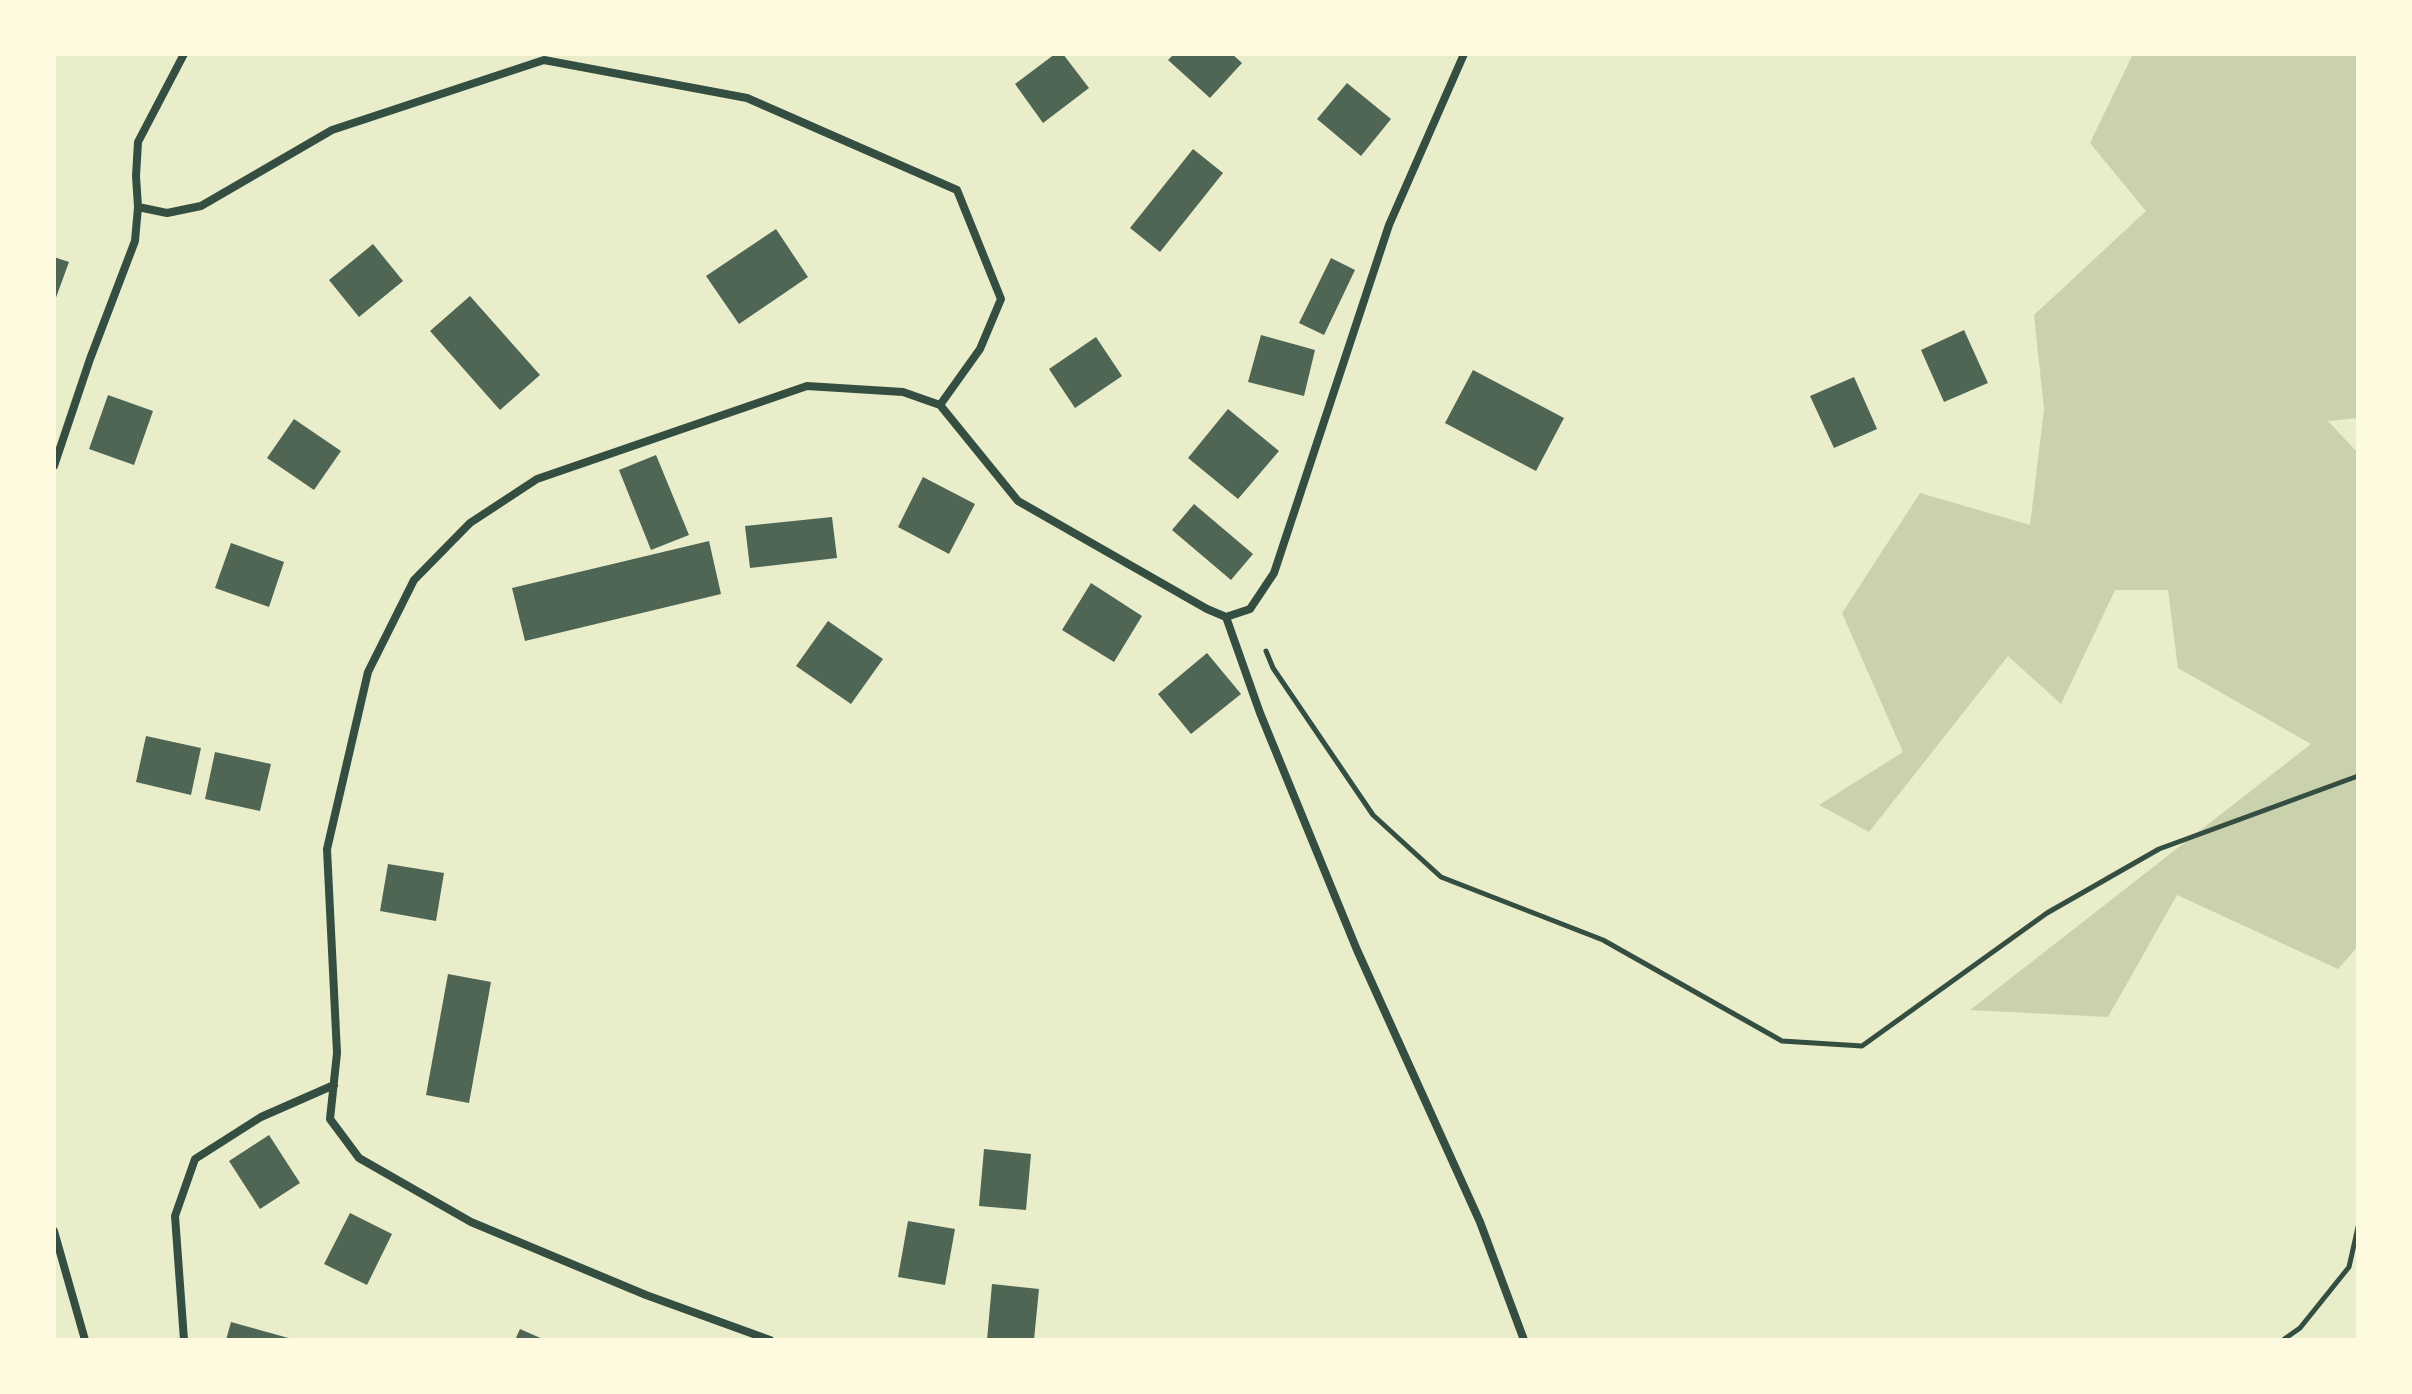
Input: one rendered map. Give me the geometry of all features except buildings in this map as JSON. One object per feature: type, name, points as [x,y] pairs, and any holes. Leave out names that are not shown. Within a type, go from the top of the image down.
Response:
[{"type":"street","points":[[54,466],[135,241],[138,142],[184,54]]},
{"type":"street","points":[[770,1340],[646,1295],[471,1222],[359,1158],[330,1119],[337,1053],[327,849],[368,672],[414,580],[470,523],[537,479],[807,386],[903,392],[940,405],[1018,501],[1207,609],[1226,617],[1250,609],[1274,573],[1389,225],[1464,54]]},
{"type":"street","points":[[138,207],[167,213],[201,206],[332,130],[544,60],[747,98],[957,190],[1001,299],[980,349],[940,405]]},
{"type":"street","points":[[1226,617],[1260,713],[1357,950],[1480,1222],[1524,1340]]},
{"type":"street","points":[[184,1340],[175,1216],[195,1159],[261,1117],[334,1085]]},
{"type":"street","points":[[54,1231],[85,1340]]},
{"type":"path","points":[[1250,609],[1273,668],[1373,815],[1441,877],[1603,940],[1782,1041],[1862,1046],[2047,913],[2159,849],[2358,776]]},
{"type":"path","points":[[2283,1340],[2300,1328],[2349,1267],[2358,1227]]},
{"type":"green space","points":[[2133,54],[2358,54],[2358,418],[2328,421],[2358,453],[2358,946],[2338,969],[2177,895],[2108,1017],[1970,1010],[2311,744],[2178,668],[2168,590],[2115,590],[2061,704],[2008,656],[1869,832],[1819,805],[1903,752],[1842,613],[1920,493],[2030,525],[2044,409],[2034,315],[2146,211],[2090,143]]}]
